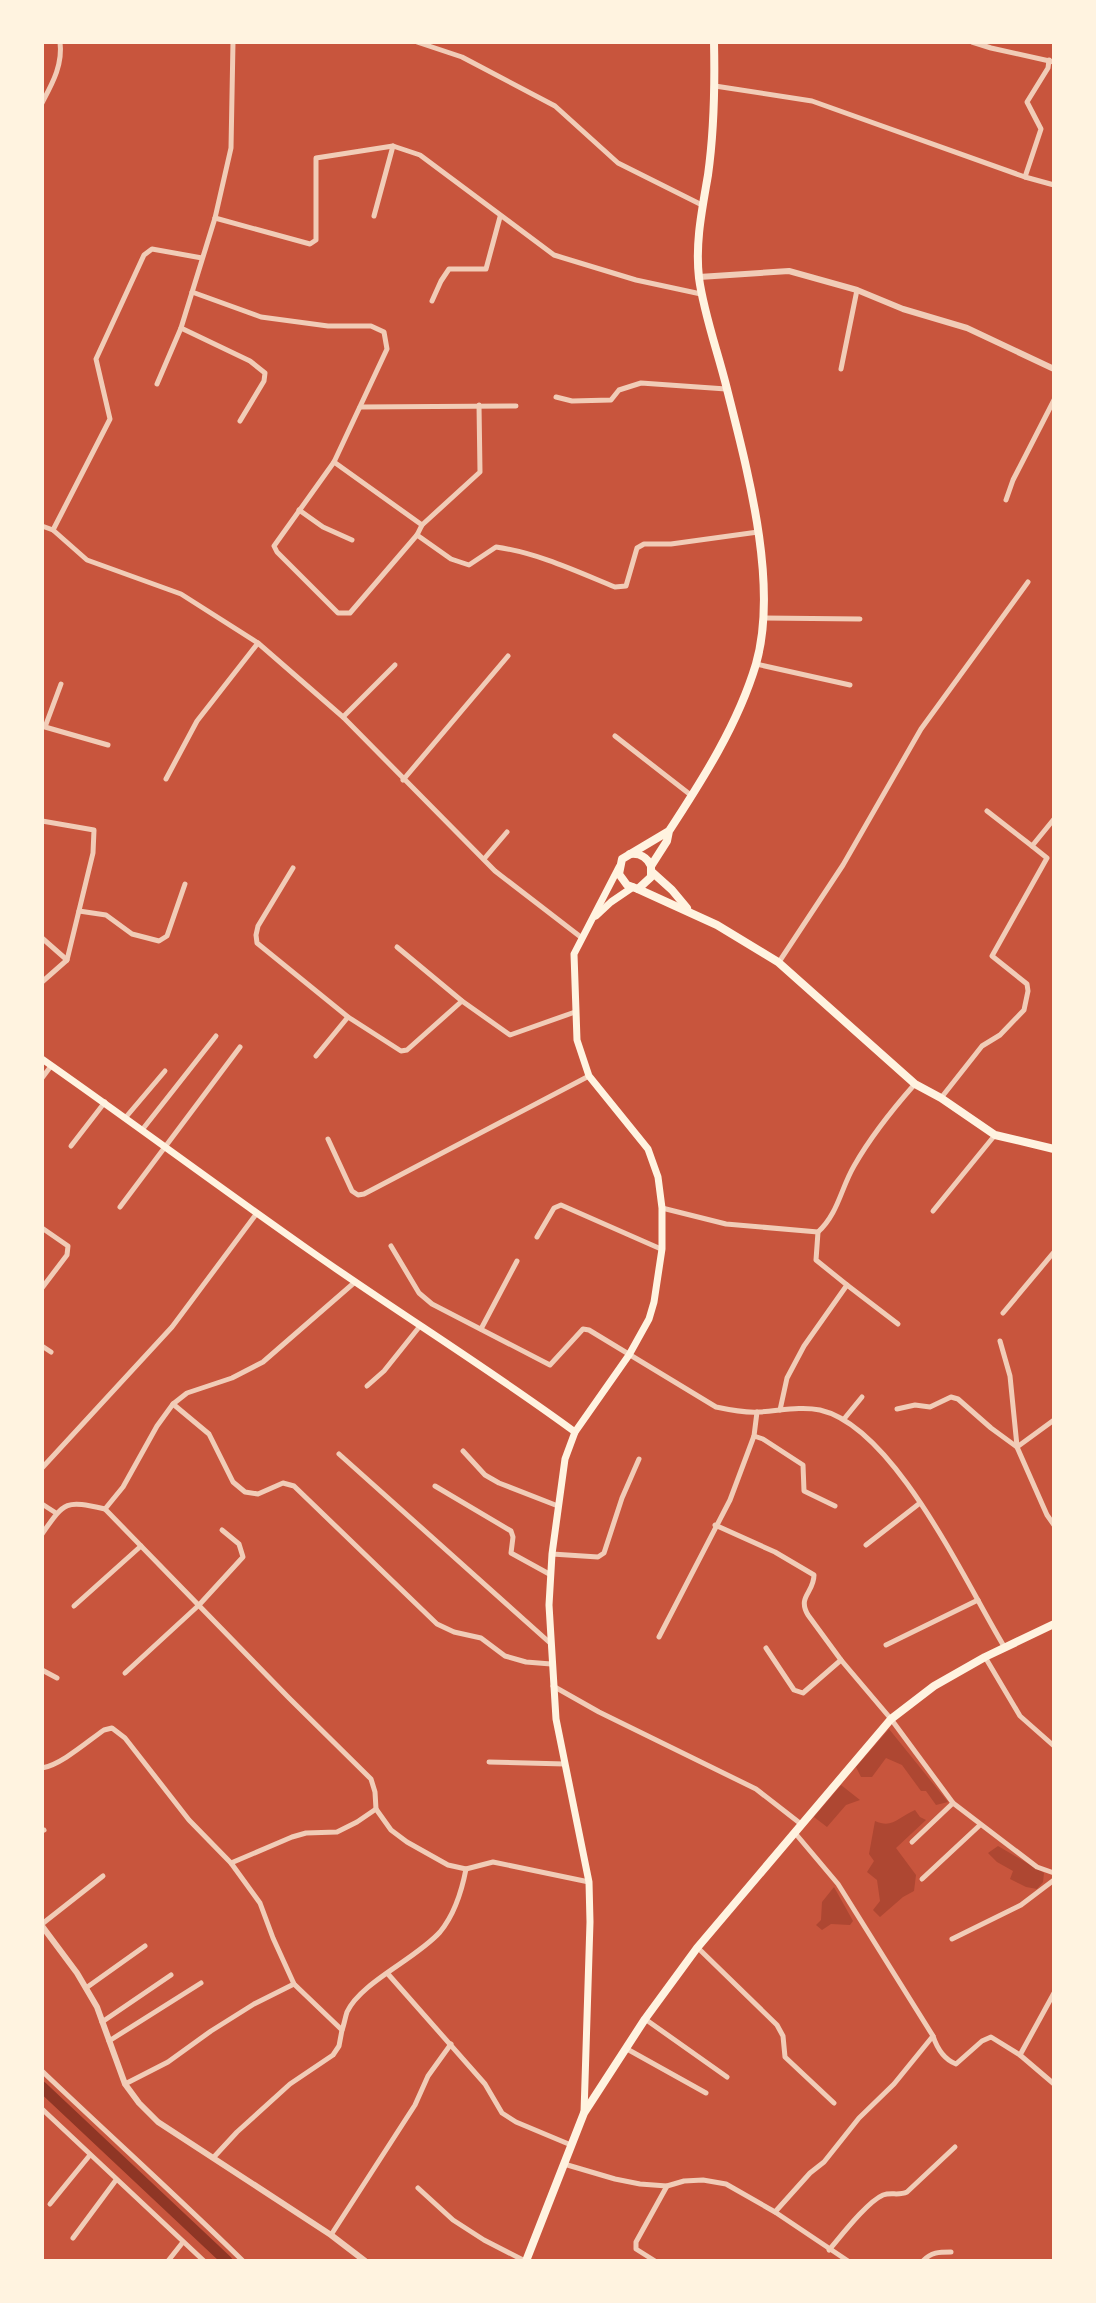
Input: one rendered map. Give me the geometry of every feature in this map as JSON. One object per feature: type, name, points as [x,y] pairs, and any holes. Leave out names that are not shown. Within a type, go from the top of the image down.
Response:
[{"type":"main road","points":[[592,921],[611,902],[645,884],[669,831],[730,727],[756,664],[764,618],[759,532],[727,389],[701,294],[697,254],[708,174],[715,86],[714,42]]},
{"type":"main road","points":[[584,2113],[589,1882],[552,1686],[549,1642],[552,1554],[565,1459],[575,1432],[629,1355],[649,1319],[662,1249],[662,1208],[658,1177],[648,1149],[589,1076],[577,1040],[574,954],[622,859],[669,831]]},
{"type":"main road","points":[[629,855],[636,854],[648,859],[652,869],[690,912]]},
{"type":"main road","points":[[619,867],[619,874],[627,885],[717,925],[778,962],[915,1084],[995,1135],[1054,1149]]},
{"type":"main road","points":[[42,1059],[355,1282],[507,1382],[575,1432]]},
{"type":"main road","points":[[526,2261],[584,2113],[645,2019],[697,1948],[891,1719],[934,1686],[1054,1624]]},
{"type":"street","points":[[42,103],[56,76],[60,42]]},
{"type":"street","points":[[157,384],[181,328],[215,218],[231,148],[233,42]]},
{"type":"street","points":[[417,42],[462,57],[555,106],[618,163],[702,205]]},
{"type":"street","points":[[972,42],[1051,61],[1027,102],[1041,129],[1025,177]]},
{"type":"street","points":[[715,86],[812,101],[1054,185]]},
{"type":"street","points":[[215,218],[310,244],[316,240],[316,158],[393,146],[420,155],[554,255],[636,280],[701,294]]},
{"type":"street","points":[[374,216],[393,146]]},
{"type":"street","points":[[432,301],[449,269],[486,269],[500,217]]},
{"type":"street","points":[[53,530],[110,419],[96,359],[144,255],[152,249],[202,258]]},
{"type":"street","points":[[699,277],[789,271],[857,290],[903,309],[967,328],[1054,369]]},
{"type":"street","points":[[841,369],[857,290]]},
{"type":"street","points":[[192,292],[261,317],[328,326],[371,326],[384,332],[387,349],[334,462],[274,546],[338,613],[350,613],[417,535],[422,525],[480,472],[479,405]]},
{"type":"street","points":[[181,328],[250,361],[265,373],[264,381],[240,421]]},
{"type":"street","points":[[556,397],[572,401],[611,400],[619,390],[641,383],[727,389]]},
{"type":"street","points":[[1006,500],[1054,400]]},
{"type":"street","points":[[360,407],[516,406]]},
{"type":"street","points":[[334,462],[422,525]]},
{"type":"street","points":[[299,510],[323,527],[352,540]]},
{"type":"street","points":[[42,526],[53,530],[87,560],[181,594],[258,643],[343,717],[495,871],[582,938]]},
{"type":"street","points":[[417,535],[451,559],[469,565],[496,547],[511,549],[615,587],[626,586],[637,548],[644,544],[671,544],[759,532]]},
{"type":"street","points":[[778,962],[843,865],[921,729],[1028,582]]},
{"type":"street","points":[[764,618],[860,619]]},
{"type":"street","points":[[166,779],[197,721],[258,643]]},
{"type":"street","points":[[403,780],[508,656]]},
{"type":"street","points":[[756,664],[850,685]]},
{"type":"street","points":[[343,717],[395,665]]},
{"type":"street","points":[[42,736],[43,726],[61,684]]},
{"type":"street","points":[[43,726],[108,745]]},
{"type":"street","points":[[615,736],[692,796]]},
{"type":"street","points":[[941,1098],[982,1046],[1000,1035],[1024,1010],[1028,991],[1027,984],[992,956],[1047,858],[987,811]]},
{"type":"street","points":[[1032,846],[1054,819]]},
{"type":"street","points":[[42,821],[94,830],[93,853],[67,960],[42,982]]},
{"type":"street","points":[[484,859],[507,832]]},
{"type":"street","points":[[293,868],[258,926],[257,943],[348,1017],[401,1051],[407,1050],[462,1001]]},
{"type":"street","points":[[79,911],[106,915],[132,934],[159,941],[167,936],[185,884]]},
{"type":"street","points":[[42,938],[67,960]]},
{"type":"street","points":[[397,947],[462,1001],[510,1035],[575,1012]]},
{"type":"street","points":[[316,1056],[348,1017]]},
{"type":"street","points":[[142,1130],[216,1036]]},
{"type":"street","points":[[120,1207],[240,1047]]},
{"type":"street","points":[[42,1078],[52,1065]]},
{"type":"street","points":[[126,1117],[165,1071]]},
{"type":"street","points":[[328,1139],[352,1191],[358,1195],[364,1194],[589,1076]]},
{"type":"street","points":[[662,1208],[726,1224],[818,1232],[830,1222],[853,1169],[884,1120],[915,1084]]},
{"type":"street","points":[[71,1146],[105,1102]]},
{"type":"street","points":[[933,1211],[995,1135]]},
{"type":"street","points":[[537,1237],[554,1208],[561,1205],[662,1249]]},
{"type":"street","points":[[42,1468],[172,1327],[258,1213]]},
{"type":"street","points":[[42,1228],[68,1246],[69,1250],[42,1288]]},
{"type":"street","points":[[818,1232],[816,1260],[898,1324]]},
{"type":"street","points":[[391,1246],[419,1293],[432,1304],[550,1365],[583,1329],[589,1330],[716,1407],[757,1412],[809,1408],[844,1419],[874,1443],[904,1478],[1005,1648]]},
{"type":"street","points":[[1003,1313],[1054,1252]]},
{"type":"street","points":[[481,1329],[517,1261]]},
{"type":"street","points":[[105,1509],[123,1487],[173,1404],[187,1393],[232,1378],[263,1362],[355,1282]]},
{"type":"street","points":[[780,1410],[787,1378],[804,1346],[847,1285]]},
{"type":"street","points":[[367,1386],[384,1371],[420,1326]]},
{"type":"street","points":[[1000,1341],[1010,1376],[1017,1447],[1054,1525]]},
{"type":"street","points":[[42,1346],[51,1352]]},
{"type":"street","points":[[844,1419],[862,1397]]},
{"type":"street","points":[[897,1409],[915,1405],[930,1407],[951,1397],[958,1399],[1017,1447]]},
{"type":"street","points":[[173,1404],[209,1434],[233,1482],[245,1492],[258,1494],[283,1483],[294,1486],[437,1624],[454,1632],[481,1638],[505,1656],[551,1664]]},
{"type":"street","points":[[659,1637],[730,1500],[754,1436],[757,1412]]},
{"type":"street","points":[[1017,1447],[1054,1420]]},
{"type":"street","points":[[754,1436],[803,1465],[804,1491],[835,1506]]},
{"type":"street","points":[[463,1451],[485,1475],[558,1506]]},
{"type":"street","points":[[339,1454],[549,1642]]},
{"type":"street","points":[[552,1554],[598,1557],[604,1553],[639,1459]]},
{"type":"street","points":[[435,1486],[511,1531],[511,1553],[551,1575]]},
{"type":"street","points":[[42,1534],[56,1513],[68,1504],[81,1503],[105,1509],[371,1779],[376,1809],[391,1830],[407,1842],[448,1865],[466,1869],[493,1862],[589,1882]]},
{"type":"street","points":[[866,1545],[920,1503]]},
{"type":"street","points":[[42,1504],[56,1513]]},
{"type":"street","points":[[715,1525],[775,1552],[814,1575],[814,1583],[804,1598],[804,1608],[953,1803],[1037,1867],[1054,1873]]},
{"type":"street","points":[[125,1673],[199,1605],[243,1557],[239,1544],[222,1530]]},
{"type":"street","points":[[74,1606],[141,1546]]},
{"type":"street","points":[[886,1645],[978,1600]]},
{"type":"street","points":[[766,1648],[794,1690],[803,1693],[841,1660]]},
{"type":"street","points":[[985,1657],[1020,1716],[1054,1746]]},
{"type":"street","points":[[42,1670],[57,1678]]},
{"type":"street","points":[[552,1686],[756,1789],[801,1824]]},
{"type":"street","points":[[42,1768],[60,1761],[104,1730],[112,1728],[125,1738],[189,1820],[231,1863],[260,1903],[294,1984],[342,2030]]},
{"type":"street","points":[[489,1762],[565,1764]]},
{"type":"street","points":[[912,1842],[953,1803]]},
{"type":"street","points":[[231,1863],[292,1837],[306,1833],[337,1832],[376,1809]]},
{"type":"street","points":[[922,1879],[980,1825]]},
{"type":"street","points":[[794,1832],[838,1884],[933,2036],[938,2049],[949,2061],[956,2064],[991,2037],[1020,2055],[1054,2084]]},
{"type":"street","points":[[213,2159],[237,2132],[290,2084],[333,2055],[339,2046],[348,2011],[368,1986],[388,1974],[441,1931],[453,1910],[466,1869]]},
{"type":"street","points":[[103,1876],[42,1925],[86,1988],[125,2084],[158,2122],[331,2235],[365,2261]]},
{"type":"street","points":[[952,1939],[1021,1905],[1054,1880]]},
{"type":"street","points":[[86,1988],[145,1946]]},
{"type":"street","points":[[697,1948],[777,2025],[783,2036],[785,2057],[834,2103]]},
{"type":"street","points":[[388,1974],[485,2084],[502,2113],[571,2145]]},
{"type":"street","points":[[102,2022],[171,1975]]},
{"type":"street","points":[[109,2041],[201,1983]]},
{"type":"street","points":[[125,2084],[168,2062],[254,2004],[294,1984]]},
{"type":"street","points":[[1020,2055],[1054,1993]]},
{"type":"street","points":[[645,2019],[727,2077]]},
{"type":"street","points":[[775,2212],[824,2162],[933,2036]]},
{"type":"street","points":[[331,2235],[415,2105],[428,2076],[451,2044]]},
{"type":"street","points":[[626,2048],[706,2093]]},
{"type":"street","points":[[42,2071],[243,2261]]},
{"type":"street","points":[[42,2109],[204,2261]]},
{"type":"street","points":[[829,2250],[861,2213],[881,2196],[907,2192],[955,2147]]},
{"type":"street","points":[[50,2204],[90,2155]]},
{"type":"street","points":[[564,2164],[640,2184],[667,2186],[703,2180],[726,2184],[775,2212],[848,2261]]},
{"type":"street","points":[[73,2238],[116,2180]]},
{"type":"street","points":[[655,2261],[639,2253],[636,2242],[667,2186]]},
{"type":"street","points":[[418,2188],[453,2220],[526,2261]]},
{"type":"street","points":[[168,2261],[183,2242]]},
{"type":"street","points":[[923,2261],[936,2252],[951,2252]]},
{"type":"shaded area","points":[[889,1729],[948,1802],[936,1805],[902,1765],[886,1758],[872,1777],[861,1777],[856,1767]]},
{"type":"shaded area","points":[[841,1785],[860,1800],[846,1805],[827,1827],[814,1817]]},
{"type":"shaded area","points":[[915,1810],[926,1820],[896,1848],[916,1875],[914,1891],[880,1917],[873,1910],[880,1901],[877,1880],[867,1872],[874,1861],[869,1854],[875,1821],[891,1823]]},
{"type":"shaded area","points":[[998,1846],[1044,1873],[1043,1882],[1037,1889],[1010,1879],[1013,1871],[988,1853]]},
{"type":"shaded area","points":[[834,1887],[853,1921],[850,1925],[831,1924],[822,1930],[816,1925],[821,1920],[822,1902]]},
{"type":"waterway","points":[[42,2087],[227,2261]]}]
